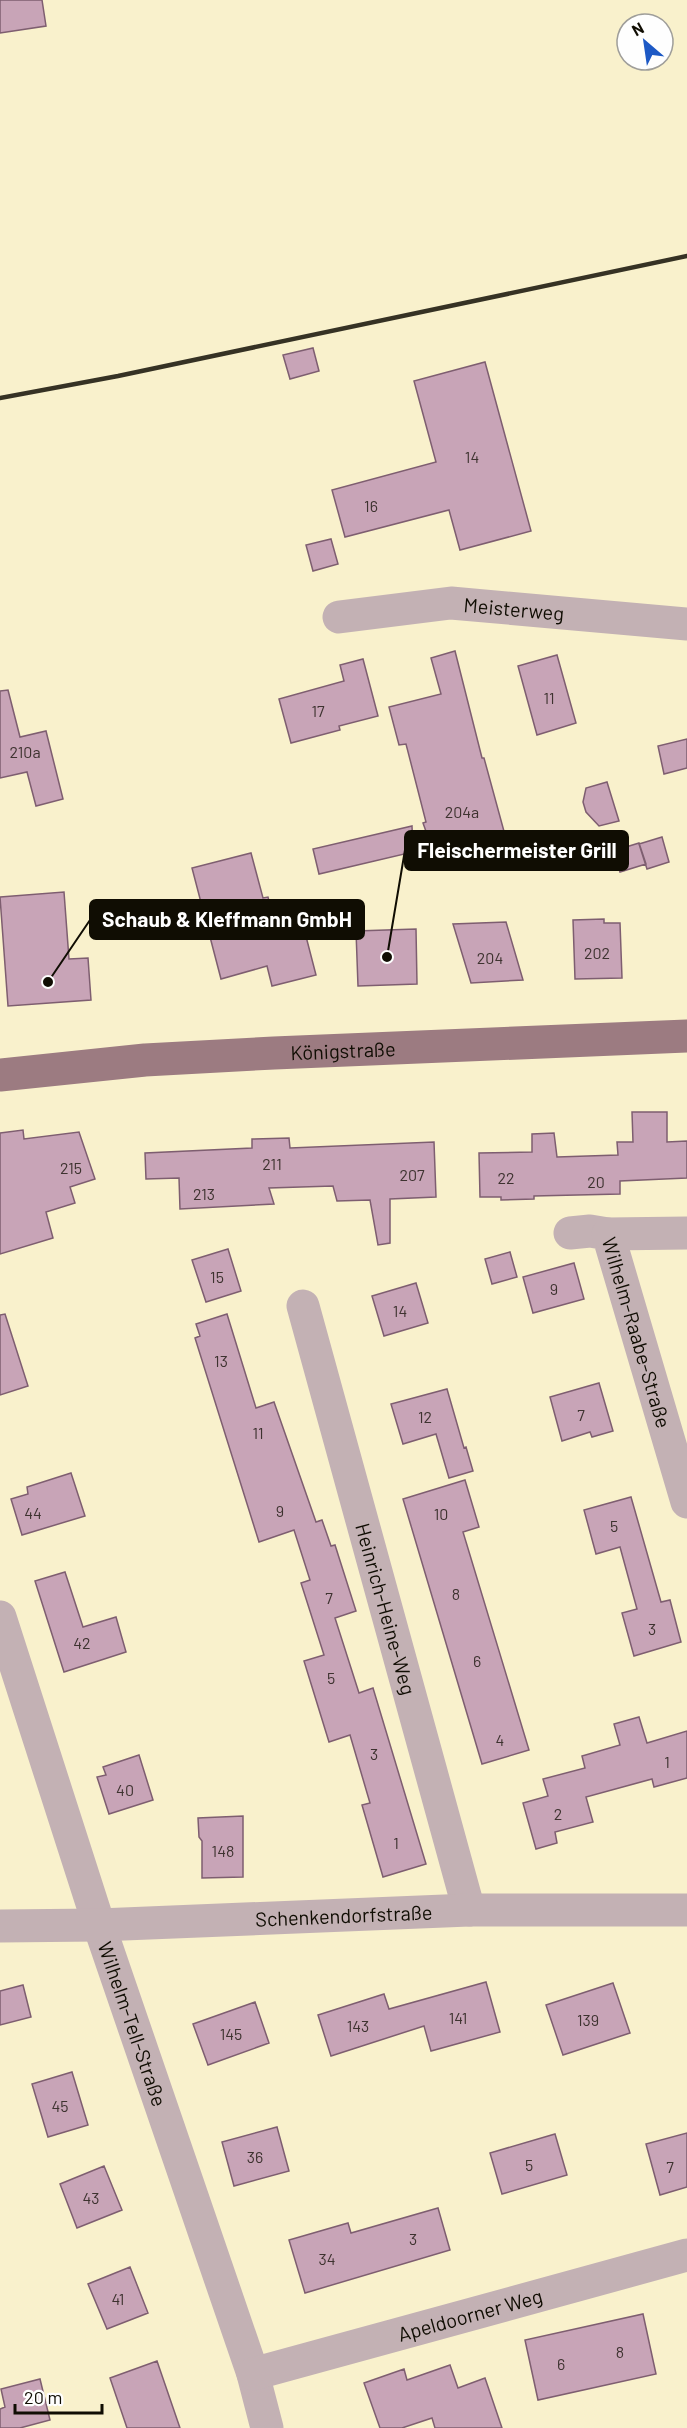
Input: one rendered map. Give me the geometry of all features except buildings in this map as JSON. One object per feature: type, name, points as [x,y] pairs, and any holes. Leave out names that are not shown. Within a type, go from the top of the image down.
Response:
[{"type":"main road","name":"Königstraße","points":[[0,1075],[145,1060],[687,1036]]},
{"type":"street","name":"Meisterweg","points":[[339,617],[451,603],[687,624]]},
{"type":"street","name":"Wilhelm-Raabe-Straße","points":[[570,1233],[590,1231],[608,1234],[687,1502]]},
{"type":"street","points":[[608,1234],[687,1233]]},
{"type":"street","name":"Heinrich-Heine-Weg","points":[[303,1306],[469,1910]]},
{"type":"street","name":"Wilhelm-Tell-Straße","points":[[0,1617],[99,1925],[253,2374],[267,2428]]},
{"type":"street","name":"Schenkendorfstraße","points":[[0,1926],[99,1925],[469,1910],[687,1910]]},
{"type":"street","name":"Apeldoorner Weg","points":[[253,2374],[687,2255]]},
{"type":"railway","points":[[0,398],[118,376],[687,256]]},
{"type":"place","name":"Fleischermeister Grill","points":[[387,957]]},
{"type":"place","name":"Schaub & Kleffmann GmbH","points":[[48,982]]}]
